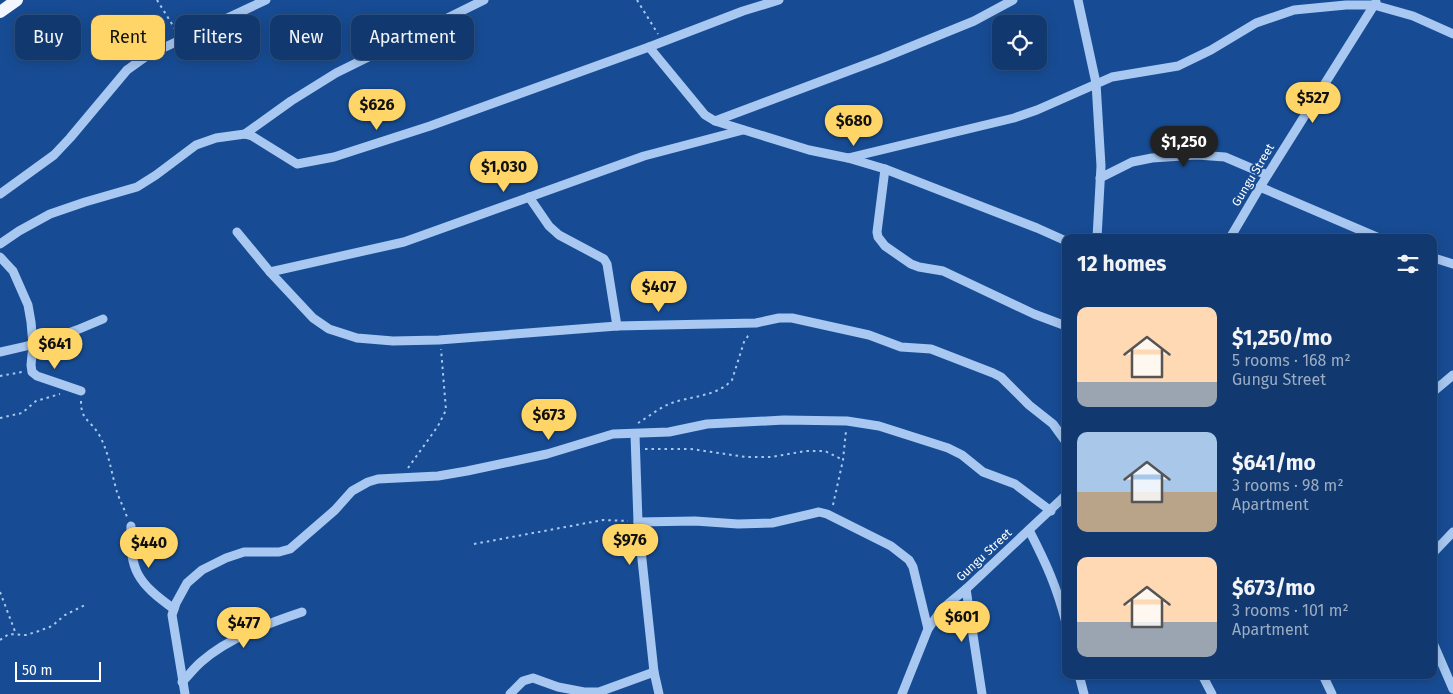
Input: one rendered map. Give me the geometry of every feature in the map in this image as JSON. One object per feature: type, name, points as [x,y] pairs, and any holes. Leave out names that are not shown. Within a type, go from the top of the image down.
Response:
[{"type":"main road","points":[[0,12],[18,0]]},
{"type":"street","points":[[233,15],[266,0]]},
{"type":"street","points":[[0,244],[19,230],[50,214],[138,187],[196,145],[216,138],[245,134],[336,72],[484,0]]},
{"type":"street","points":[[245,134],[261,141],[291,161],[301,165],[334,157],[430,126],[650,47],[743,11],[779,0]]},
{"type":"street","points":[[715,121],[883,58],[974,21],[1013,0]]},
{"type":"street","points":[[1078,0],[1096,83],[1100,178],[1097,234]]},
{"type":"street","points":[[848,158],[1014,118],[1112,77],[1178,66],[1211,50],[1256,23],[1285,13],[1315,8],[1376,3],[1414,16],[1453,34]]},
{"type":"street","name":"Gungu Street","points":[[1232,234],[1267,175],[1376,3]]},
{"type":"street","points":[[0,194],[54,155],[127,70],[148,56],[175,42]]},
{"type":"street","points":[[650,47],[705,115],[715,121],[809,150],[848,158],[884,169],[1020,221],[1062,240]]},
{"type":"street","points":[[270,272],[404,242],[644,156],[743,130]]},
{"type":"street","points":[[1100,178],[1132,162],[1152,158],[1197,155],[1225,157],[1267,175]]},
{"type":"street","points":[[884,169],[877,232],[878,237],[885,246],[911,264],[944,271],[1034,314],[1062,324]]},
{"type":"street","points":[[1260,187],[1371,234]]},
{"type":"street","points":[[529,197],[549,226],[559,236],[604,259],[607,264],[617,326]]},
{"type":"street","points":[[237,232],[270,272],[313,318],[329,330],[357,338],[393,341],[440,340],[617,326],[756,323],[792,318],[875,337],[900,346],[931,349],[994,373],[1001,377],[1029,405],[1053,424],[1062,436]]},
{"type":"street","points":[[0,257],[13,271],[28,305],[33,345],[30,366],[32,372],[37,376],[81,391]]},
{"type":"street","points":[[1437,259],[1453,264]]},
{"type":"street","points":[[0,352],[33,345],[86,327],[103,319]]},
{"type":"street","points":[[1437,388],[1453,375]]},
{"type":"street","points":[[185,694],[172,615],[187,583],[202,570],[226,558],[244,552],[278,552],[290,549],[335,510],[352,491],[378,478],[438,476],[467,471],[547,454],[613,434],[635,435],[669,432],[707,424],[784,420],[847,421],[879,426],[948,448],[962,455],[983,472],[1015,484],[1051,511]]},
{"type":"street","points":[[635,435],[638,522],[654,672],[661,693]]},
{"type":"street","name":"Gungu Street","points":[[902,694],[928,629],[942,610],[1062,499]]},
{"type":"street","points":[[638,522],[772,523],[819,512],[830,516],[891,546],[909,560],[913,567],[928,629]]},
{"type":"street","points":[[131,526],[130,547],[132,562],[138,574],[161,600],[174,609]]},
{"type":"street","points":[[1029,530],[1050,569],[1062,606]]},
{"type":"street","points":[[1437,549],[1453,532]]},
{"type":"street","points":[[966,589],[982,694]]},
{"type":"street","points":[[182,682],[202,661],[219,648],[267,624],[302,612]]},
{"type":"street","points":[[1437,652],[1453,689]]},
{"type":"street","points":[[510,694],[522,681],[529,679],[536,679],[558,687],[600,692],[654,672]]},
{"type":"street","points":[[1080,679],[1084,694]]},
{"type":"street","points":[[1204,679],[1212,694]]},
{"type":"street","points":[[1325,679],[1332,694]]},
{"type":"path","points":[[157,0],[175,29]]},
{"type":"path","points":[[637,0],[663,42]]},
{"type":"path","points":[[619,434],[670,404],[702,396],[728,384],[732,380],[748,336],[769,320]]},
{"type":"path","points":[[400,477],[421,452],[446,410],[440,340]]},
{"type":"path","points":[[0,376],[32,372]]},
{"type":"path","points":[[0,418],[22,413],[31,404],[45,398],[81,391],[83,394],[82,414],[85,420],[92,424],[104,445],[117,492],[131,526]]},
{"type":"path","points":[[830,516],[842,460],[847,421]]},
{"type":"path","points":[[635,449],[691,449],[746,457],[772,457],[825,451],[842,460]]},
{"type":"path","points":[[474,544],[603,520],[638,522]]},
{"type":"path","points":[[0,592],[16,635]]},
{"type":"path","points":[[0,640],[9,634],[26,635],[52,626],[65,615],[87,604]]}]
